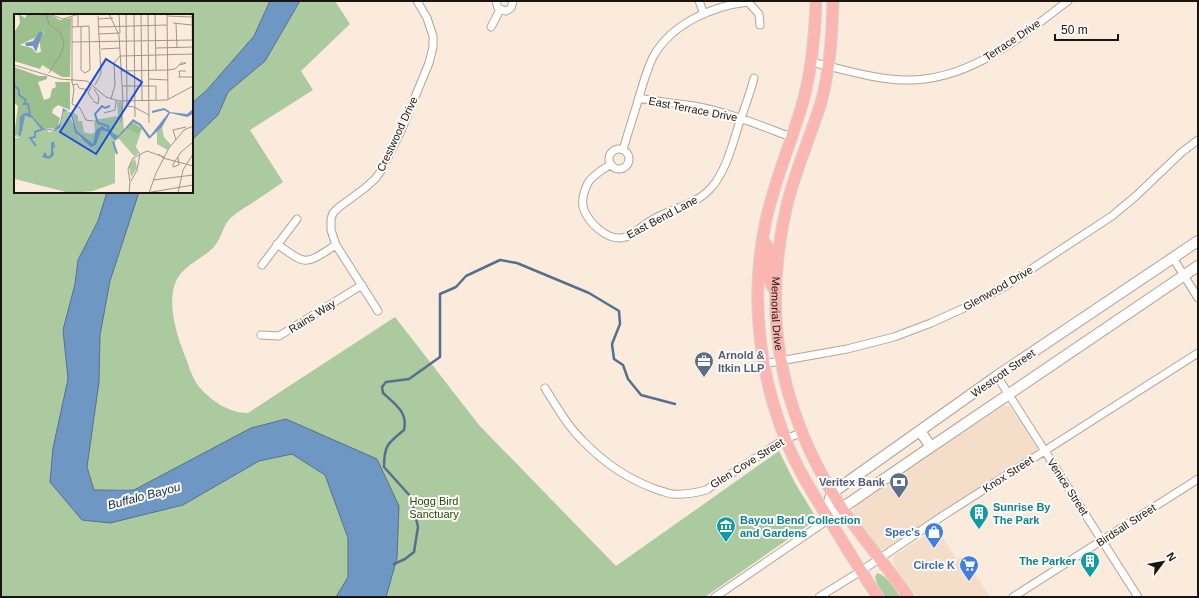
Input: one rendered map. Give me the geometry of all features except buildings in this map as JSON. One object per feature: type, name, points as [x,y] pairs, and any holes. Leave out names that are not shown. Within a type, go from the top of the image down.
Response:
[{"type":"main road","name":"Memorial Drive","points":[[816,1],[815,36],[804,98],[774,191],[766,221],[758,283],[758,320],[763,364],[771,400],[785,439],[800,470],[878,597]]},
{"type":"main road","name":"Memorial Drive","points":[[833,1],[829,66],[821,102],[790,195],[778,254],[776,319],[781,361],[788,395],[801,433],[814,461],[842,508],[908,597]]},
{"type":"main road","points":[[791,137],[808,142]]},
{"type":"main road","points":[[763,240],[770,250],[767,277],[776,291]]},
{"type":"main road","name":"Westcott Street","points":[[832,493],[997,376],[1198,241]]},
{"type":"main road","name":"Westcott Street","points":[[829,519],[842,508],[1198,266]]},
{"type":"main road","points":[[920,431],[931,447]]},
{"type":"main road","points":[[829,519],[829,502],[832,493]]},
{"type":"street","name":"Crestwood Drive","points":[[378,311],[336,245],[331,230],[331,219],[333,214],[365,188],[381,171],[401,130],[429,63],[433,47],[433,36],[427,18],[417,1]]},
{"type":"street","points":[[496,1],[496,6],[500,10],[509,10],[513,5],[513,1]]},
{"type":"street","points":[[699,1],[704,14]]},
{"type":"street","points":[[611,164],[619,169],[624,168],[629,162],[629,156],[623,150],[645,78],[653,57],[670,35],[688,22],[704,14],[733,4],[748,1],[759,14],[760,26]]},
{"type":"street","name":"Terrace Drive","points":[[811,62],[871,76],[904,80],[926,79],[942,76],[990,57],[1028,32],[1068,1]]},
{"type":"street","points":[[491,27],[500,10]]},
{"type":"street","name":"East Bend Lane","points":[[623,150],[615,150],[610,158],[611,164],[588,182],[583,200],[584,209],[599,230],[609,236],[621,238],[632,235],[648,222],[666,213],[682,208],[710,189],[721,174],[754,78]]},
{"type":"street","name":"East Terrace Drive","points":[[639,98],[661,103],[694,106],[741,118],[791,137]]},
{"type":"street","name":"Glenwood Drive","points":[[763,364],[847,349],[894,337],[931,323],[964,308],[1004,287],[1112,216],[1137,195],[1182,152],[1198,140]]},
{"type":"street","points":[[262,264],[297,219]]},
{"type":"street","points":[[277,244],[300,260],[310,261],[336,245]]},
{"type":"street","points":[[1173,258],[1198,298]]},
{"type":"street","name":"Rains Way","points":[[260,335],[279,336],[362,285]]},
{"type":"street","name":"Knox Street","points":[[819,597],[1198,353]]},
{"type":"street","name":"Venice Street","points":[[997,376],[1138,597]]},
{"type":"street","name":"Glen Cove Street","points":[[545,388],[581,440],[600,457],[620,472],[643,485],[672,494],[691,494],[706,490],[785,439],[801,433]]},
{"type":"street","name":"Birdsall Street","points":[[1013,597],[1198,479]]},
{"type":"street","name":"Westcott Street","points":[[715,597],[829,519]]},
{"type":"shaded area","points":[[1003,406],[1008,406],[1011,408],[1036,447],[1037,450],[1034,454],[886,548],[881,549],[878,547],[854,514],[853,511],[856,505]]},
{"type":"shaded area","points":[[937,528],[957,560],[964,556],[990,597],[917,597],[894,566],[893,558],[895,555]]},
{"type":"green space","points":[[1,1],[270,1],[254,36],[206,91],[193,102],[193,14],[14,14],[14,193],[107,193],[98,221],[78,260],[75,284],[63,330],[68,379],[53,448],[50,482],[183,505],[259,461],[292,453],[325,475],[348,538],[348,577],[336,597],[1,597]]},
{"type":"green space","name":"Hogg Bird Sanctuary","points":[[335,1],[350,24],[301,71],[313,90],[250,130],[283,182],[231,218],[226,224],[215,246],[208,253],[184,270],[177,279],[172,298],[174,320],[191,372],[196,383],[201,389],[222,406],[241,413],[248,413],[395,317],[479,425],[616,566],[779,451],[795,483],[817,519],[705,597],[343,597],[353,564],[344,509],[332,473],[292,448],[156,493],[126,489],[94,490],[87,467],[99,382],[100,335],[110,281],[138,193],[193,193],[193,139],[218,115],[228,92],[265,61],[300,2]]},
{"type":"green space","points":[[877,573],[888,580],[900,597],[885,597],[878,586],[875,577]]},
{"type":"water","points":[[270,1],[300,1],[265,61],[228,92],[218,115],[193,139],[193,102],[206,91],[254,36]]},
{"type":"water","name":"Buffalo Bayou","points":[[107,193],[139,193],[110,281],[100,335],[99,382],[87,467],[94,490],[134,490],[251,428],[286,419],[377,459],[399,506],[397,558],[386,597],[336,597],[348,577],[348,538],[325,475],[292,454],[259,461],[183,505],[110,523],[82,520],[50,482],[53,448],[68,379],[63,330],[75,284],[78,260],[98,221]]},
{"type":"waterway","points":[[394,564],[405,559],[414,552],[418,527],[411,497],[384,467],[386,449],[394,438],[404,430],[405,424],[400,409],[383,393],[382,387],[386,382],[409,379],[440,357],[440,294],[456,287],[466,276],[500,260],[517,263],[589,293],[619,311],[620,324],[612,344],[614,359],[623,365],[628,379],[641,395],[675,404]]},
{"type":"place","name":"Arnold & Itkin LLP","points":[[704,378]]},
{"type":"place","name":"Veritex Bank","points":[[899,499]]},
{"type":"place","name":"Sunrise By The Park","points":[[979,530]]},
{"type":"place","name":"Bayou Bend Collection and Gardens","points":[[726,543]]},
{"type":"place","name":"Spec's","points":[[934,549]]},
{"type":"place","name":"The Parker","points":[[1090,578]]},
{"type":"place","name":"Circle K","points":[[969,582]]}]
